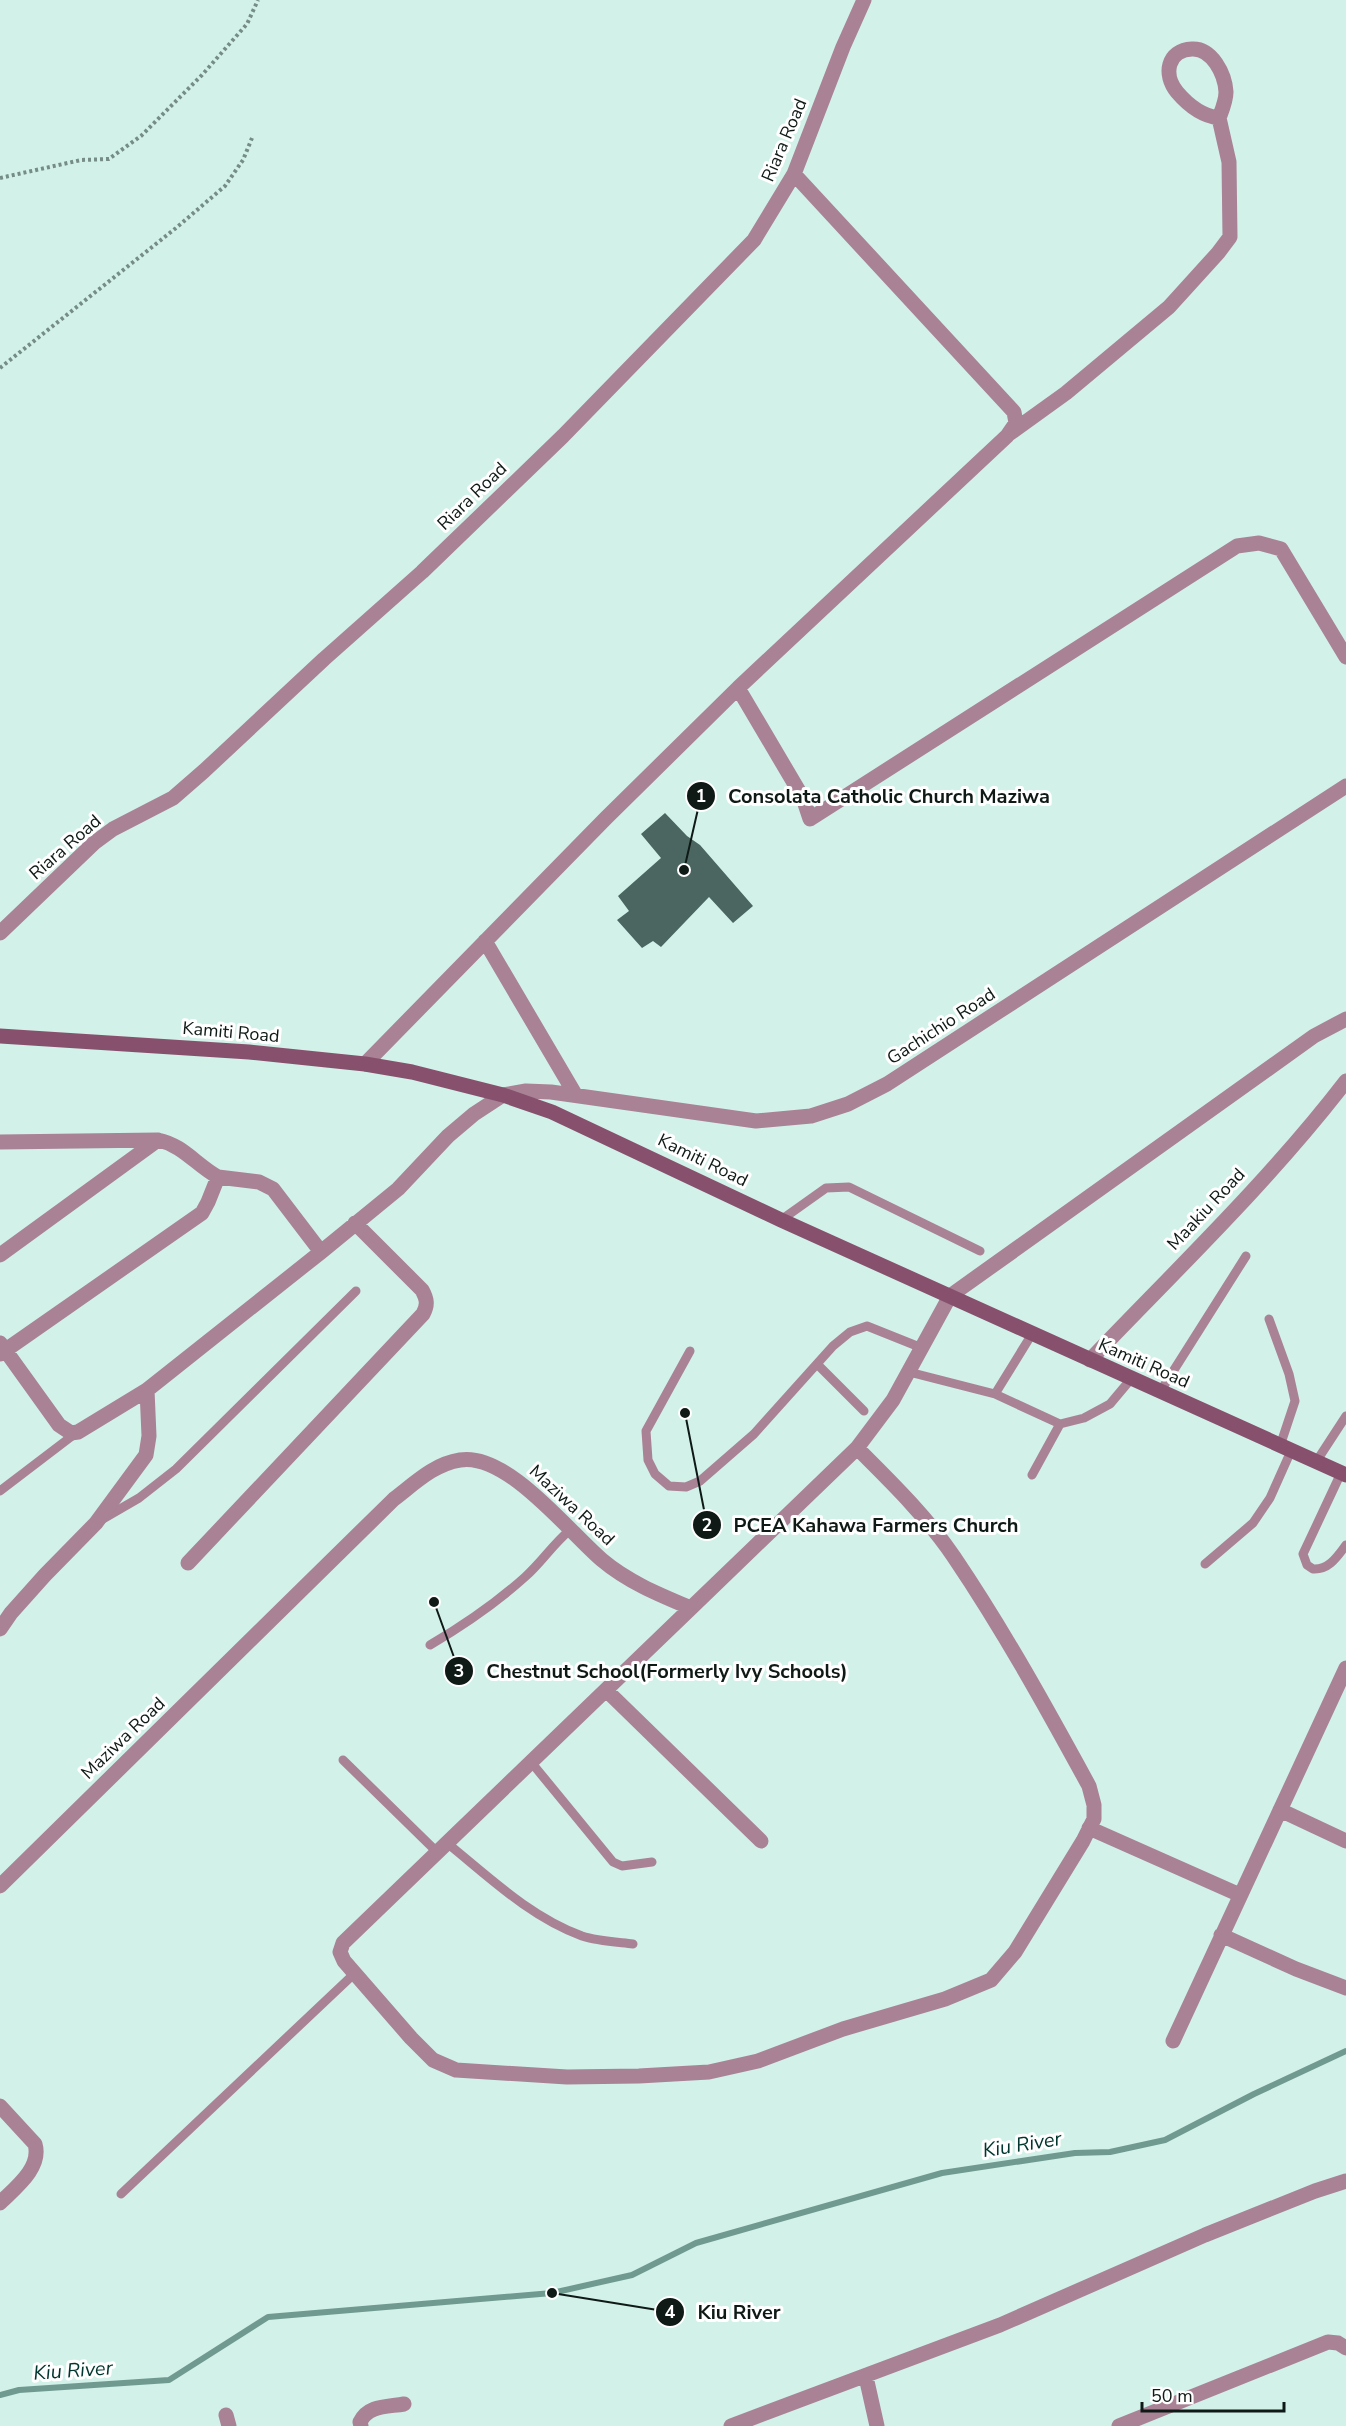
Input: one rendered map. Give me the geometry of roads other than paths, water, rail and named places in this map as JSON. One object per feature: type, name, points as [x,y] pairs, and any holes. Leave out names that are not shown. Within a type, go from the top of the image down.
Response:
[{"type":"main road","name":"Kamiti Road","points":[[0,1036],[249,1052],[365,1064],[412,1072],[504,1095],[552,1112],[781,1220],[1344,1474]]},
{"type":"street","name":"Riara Road","points":[[0,933],[94,843],[112,829],[173,798],[422,572],[562,436],[754,240],[794,174],[843,47],[864,0]]},
{"type":"street","points":[[365,1064],[738,688],[1007,436],[1066,393],[1169,307],[1218,253],[1230,237],[1229,162],[1219,118],[1226,93],[1223,75],[1207,52],[1193,48],[1179,52],[1170,63],[1168,74],[1170,83],[1189,105],[1209,117],[1219,118]]},
{"type":"street","points":[[794,174],[1014,412],[1016,423],[1007,436]]},
{"type":"street","points":[[738,688],[803,798],[810,819],[1237,546],[1259,543],[1281,549],[1346,657]]},
{"type":"street","name":"Gachichio Road","points":[[504,1095],[526,1090],[575,1094],[756,1121],[811,1116],[848,1104],[896,1078],[1346,786]]},
{"type":"street","points":[[485,941],[575,1094]]},
{"type":"street","points":[[857,1448],[906,1498],[954,1557],[1033,1684],[1089,1786],[1094,1805],[1094,1819],[1015,1952],[991,1980],[945,1999],[843,2029],[758,2061],[709,2072],[567,2077],[456,2070],[433,2060],[355,1973],[340,1952],[343,1942],[857,1448],[893,1400],[950,1296],[1314,1036],[1346,1019]]},
{"type":"street","name":"Maakiu Road","points":[[1090,1360],[1273,1167],[1346,1081]]},
{"type":"street","points":[[218,1177],[202,1213],[2,1349],[59,1425],[71,1433],[78,1432],[147,1390],[321,1252],[414,1174],[448,1136],[474,1114],[504,1095]]},
{"type":"street","points":[[0,1142],[158,1140],[174,1144],[203,1169],[218,1177],[259,1182],[273,1189],[321,1252]]},
{"type":"street","points":[[0,1255],[158,1140]]},
{"type":"street","points":[[188,1563],[423,1314],[426,1298],[422,1290],[355,1223]]},
{"type":"street","points":[[0,1629],[45,1575],[96,1523],[146,1455],[149,1436],[147,1390]]},
{"type":"street","name":"Maziwa Road","points":[[0,1886],[394,1499],[435,1468],[462,1459],[485,1462],[513,1477],[603,1560],[628,1579],[691,1608]]},
{"type":"street","points":[[1173,2041],[1280,1810],[1341,1690],[1346,1668]]},
{"type":"street","points":[[606,1690],[761,1842]]},
{"type":"street","points":[[1280,1810],[1346,1840]]},
{"type":"street","points":[[1089,1828],[1240,1895]]},
{"type":"street","points":[[1221,1935],[1296,1969],[1346,1988]]},
{"type":"street","points":[[0,2106],[35,2144],[37,2152],[31,2170],[0,2203]]},
{"type":"street","points":[[731,2426],[1000,2325],[1304,2195],[1346,2181]]},
{"type":"street","points":[[1119,2426],[1328,2342],[1338,2343],[1346,2348]]},
{"type":"street","points":[[866,2377],[877,2426]]},
{"type":"street","points":[[361,2426],[363,2414],[370,2409],[404,2404]]},
{"type":"lane","points":[[781,1220],[826,1188],[849,1187],[980,1251]]},
{"type":"lane","points":[[1160,1392],[1246,1256]]},
{"type":"lane","points":[[96,1523],[121,1511],[176,1469],[356,1291]]},
{"type":"lane","points":[[1206,1564],[1253,1523],[1270,1498],[1286,1448],[1295,1401],[1289,1374],[1269,1319]]},
{"type":"lane","points":[[690,1351],[646,1431],[648,1460],[655,1474],[669,1486],[686,1487],[700,1481],[754,1434],[833,1346],[850,1332],[867,1326],[922,1348]]},
{"type":"lane","points":[[995,1394],[1032,1334]]},
{"type":"lane","points":[[817,1364],[864,1411]]},
{"type":"lane","points":[[909,1371],[995,1394],[1060,1424],[1084,1418],[1110,1404],[1131,1379]]},
{"type":"lane","points":[[1316,1462],[1346,1416]]},
{"type":"lane","points":[[1032,1475],[1060,1424]]},
{"type":"lane","points":[[0,1491],[78,1432]]},
{"type":"lane","points":[[1344,1474],[1303,1554],[1304,1560],[1313,1569],[1321,1569],[1332,1563],[1346,1545]]},
{"type":"lane","points":[[430,1645],[460,1627],[525,1577],[557,1540],[570,1530]]},
{"type":"lane","points":[[343,1760],[442,1848],[522,1904],[550,1921],[583,1936],[633,1944]]},
{"type":"lane","points":[[531,1762],[613,1862],[622,1866],[652,1862]]},
{"type":"lane","points":[[121,2194],[355,1973]]},
{"type":"waterway","name":"Kiu River","points":[[0,2395],[19,2390],[169,2380],[268,2317],[552,2293],[632,2275],[696,2243],[942,2173],[1075,2153],[1110,2152],[1165,2140],[1254,2094],[1346,2051]]},
{"type":"place","name":"Consolata Catholic Church Maziwa","points":[[684,870]]},
{"type":"place","name":"PCEA Kahawa Farmers Church","points":[[685,1413]]},
{"type":"place","name":"Chestnut School(Formerly Ivy Schools)","points":[[434,1602]]},
{"type":"place","name":"Kiu River","points":[[552,2293]]}]
